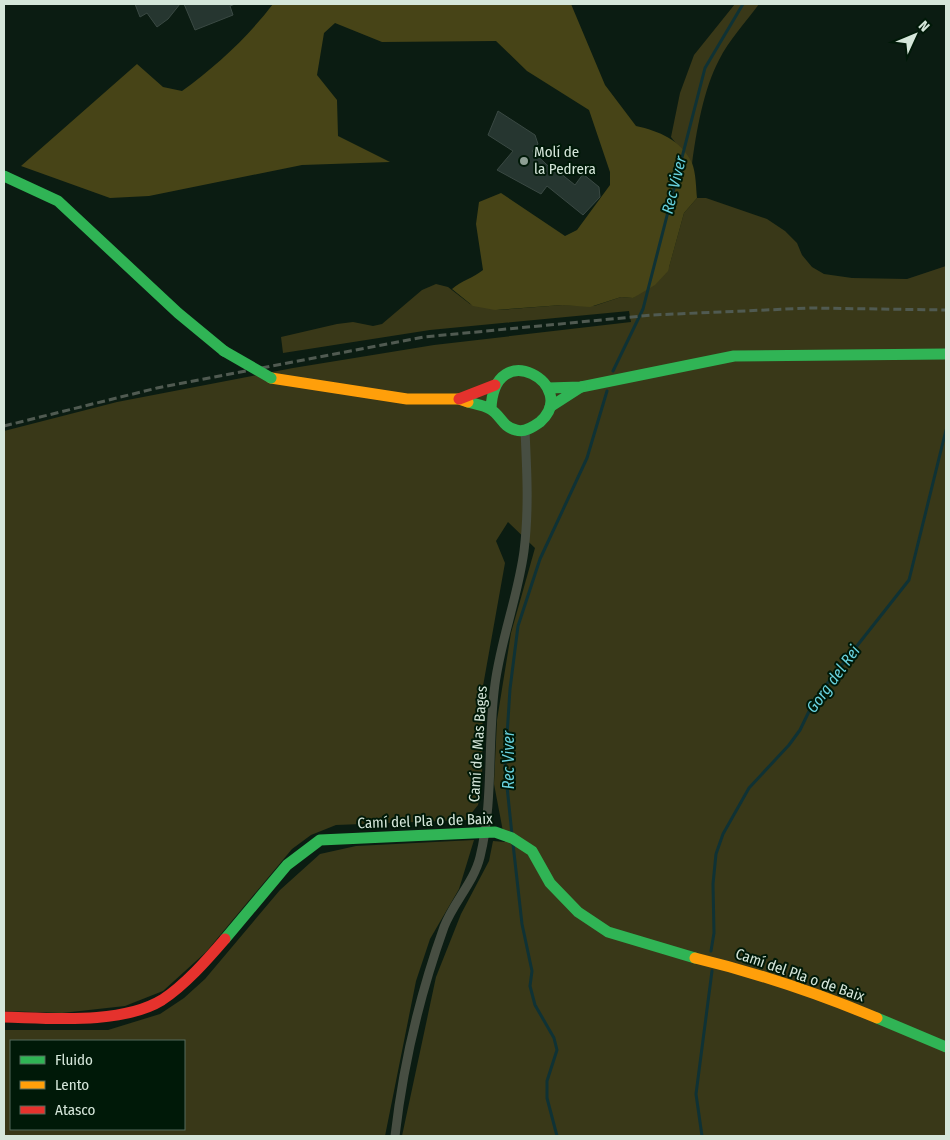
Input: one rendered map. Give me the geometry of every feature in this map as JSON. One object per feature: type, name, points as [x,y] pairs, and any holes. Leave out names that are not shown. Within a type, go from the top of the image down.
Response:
[{"type":"street","points":[[4,176],[58,201],[178,313],[224,351],[271,378],[407,399],[459,399],[491,409]]},
{"type":"street","points":[[548,388],[581,387],[734,356],[946,354]]},
{"type":"street","points":[[516,371],[529,371],[540,377],[548,388],[550,407],[546,418],[537,427],[525,431],[514,430],[504,426],[496,419],[491,409],[490,396],[495,385],[504,375],[516,371]]},
{"type":"street","points":[[459,399],[495,385]]},
{"type":"street","points":[[550,407],[581,387]]},
{"type":"street","name":"Camí de Mas Bages","points":[[395,1136],[399,1100],[424,990],[445,925],[480,858],[490,832],[490,723],[495,682],[517,585],[529,499],[525,431]]},
{"type":"street","name":"Camí del Pla o de Baix","points":[[4,1017],[93,1018],[128,1012],[161,1000],[224,941],[287,864],[320,840],[490,832],[512,838],[532,851],[550,883],[578,912],[608,932],[678,954],[759,974],[826,997],[946,1047]]},
{"type":"shaded area","points":[[273,4],[571,4],[605,85],[636,126],[669,138],[682,148],[692,163],[697,198],[684,213],[668,271],[655,285],[633,298],[621,297],[590,307],[562,305],[495,310],[473,306],[452,289],[483,270],[476,224],[479,202],[501,193],[565,236],[577,230],[610,185],[610,172],[589,110],[527,71],[496,41],[382,42],[335,23],[324,33],[317,75],[337,100],[338,136],[390,162],[302,165],[149,196],[110,198],[21,166],[137,64],[163,87],[182,91],[231,51]]},
{"type":"shaded area","points":[[735,4],[759,4],[728,45],[714,71],[701,110],[692,164],[671,137],[680,93],[694,55]]},
{"type":"shaded area","points":[[697,198],[706,198],[767,219],[785,231],[797,243],[802,255],[812,267],[824,274],[852,278],[907,279],[946,266],[946,1136],[402,1136],[436,977],[461,914],[489,861],[493,841],[505,842],[494,784],[497,720],[511,633],[535,548],[508,522],[496,541],[505,563],[483,686],[482,783],[478,805],[466,820],[336,825],[311,835],[292,849],[206,952],[163,991],[125,1006],[62,1013],[4,1011],[4,431],[117,402],[293,368],[434,345],[631,322],[629,311],[430,330],[283,353],[281,337],[337,324],[353,322],[373,326],[382,324],[422,290],[436,284],[448,287],[470,304],[499,310],[562,305],[594,306],[621,297],[633,298],[669,267],[684,213]]},
{"type":"shaded area","points":[[474,840],[459,889],[430,939],[416,981],[385,1136],[4,1136],[4,1030],[108,1030],[160,1014],[184,998],[205,979],[280,890],[320,854],[356,846]]},
{"type":"building","points":[[135,4],[180,4],[168,19],[157,27],[147,13],[140,17]]},
{"type":"building","points":[[184,4],[235,4],[230,6],[233,15],[195,30]]},
{"type":"building","name":"Molí de la Pedrera","points":[[498,111],[535,135],[538,144],[532,151],[558,175],[560,173],[575,185],[583,174],[599,187],[600,197],[583,215],[547,186],[541,194],[497,170],[513,151],[488,135]]},
{"type":"waterway","name":"Rec Viver","points":[[613,371],[643,309],[705,68],[743,4]]},
{"type":"waterway","name":"Rec Viver","points":[[512,835],[505,767],[510,689],[518,626],[540,559],[587,458],[607,391]]},
{"type":"waterway","name":"Gorg del Rei","points":[[711,951],[714,933],[713,884],[716,854],[723,834],[749,788],[789,745],[800,730],[815,699],[909,580],[946,430]]},
{"type":"waterway","name":"Rec Viver","points":[[513,844],[522,924],[532,971],[530,986],[535,1005],[554,1038],[557,1050],[547,1081],[547,1098],[557,1136]]},
{"type":"waterway","name":"Gorg del Rei","points":[[702,1136],[696,1094],[712,971]]},
{"type":"railway","points":[[4,426],[157,388],[424,337],[653,315],[810,308],[946,310]]},
{"type":"traffic: fast","points":[[4,176],[58,201],[178,313],[224,351]]},
{"type":"traffic: fast","points":[[224,351],[271,378]]},
{"type":"traffic: fast","points":[[548,388],[581,387],[734,356],[946,354]]},
{"type":"traffic: fast","points":[[468,402],[488,408],[505,424],[522,431],[540,422],[550,408],[550,394],[543,382],[532,374],[519,371],[506,374],[496,387],[491,409]]},
{"type":"traffic: fast","points":[[550,407],[581,387]]},
{"type":"traffic: fast","points":[[225,939],[287,865],[320,840],[495,832],[512,838],[532,851],[550,883],[578,912],[608,932],[695,958]]},
{"type":"traffic: fast","points":[[877,1018],[946,1047]]},
{"type":"traffic: slow","points":[[271,378],[407,399],[459,399],[468,402]]},
{"type":"traffic: slow","points":[[695,958],[787,984],[877,1018]]},
{"type":"traffic: jam","points":[[459,399],[495,385]]},
{"type":"traffic: jam","points":[[4,1017],[63,1019],[106,1017],[145,1008],[162,1000],[179,987],[225,939]]},
{"type":"place","name":"Molí de la Pedrera","points":[[524,161]]}]
